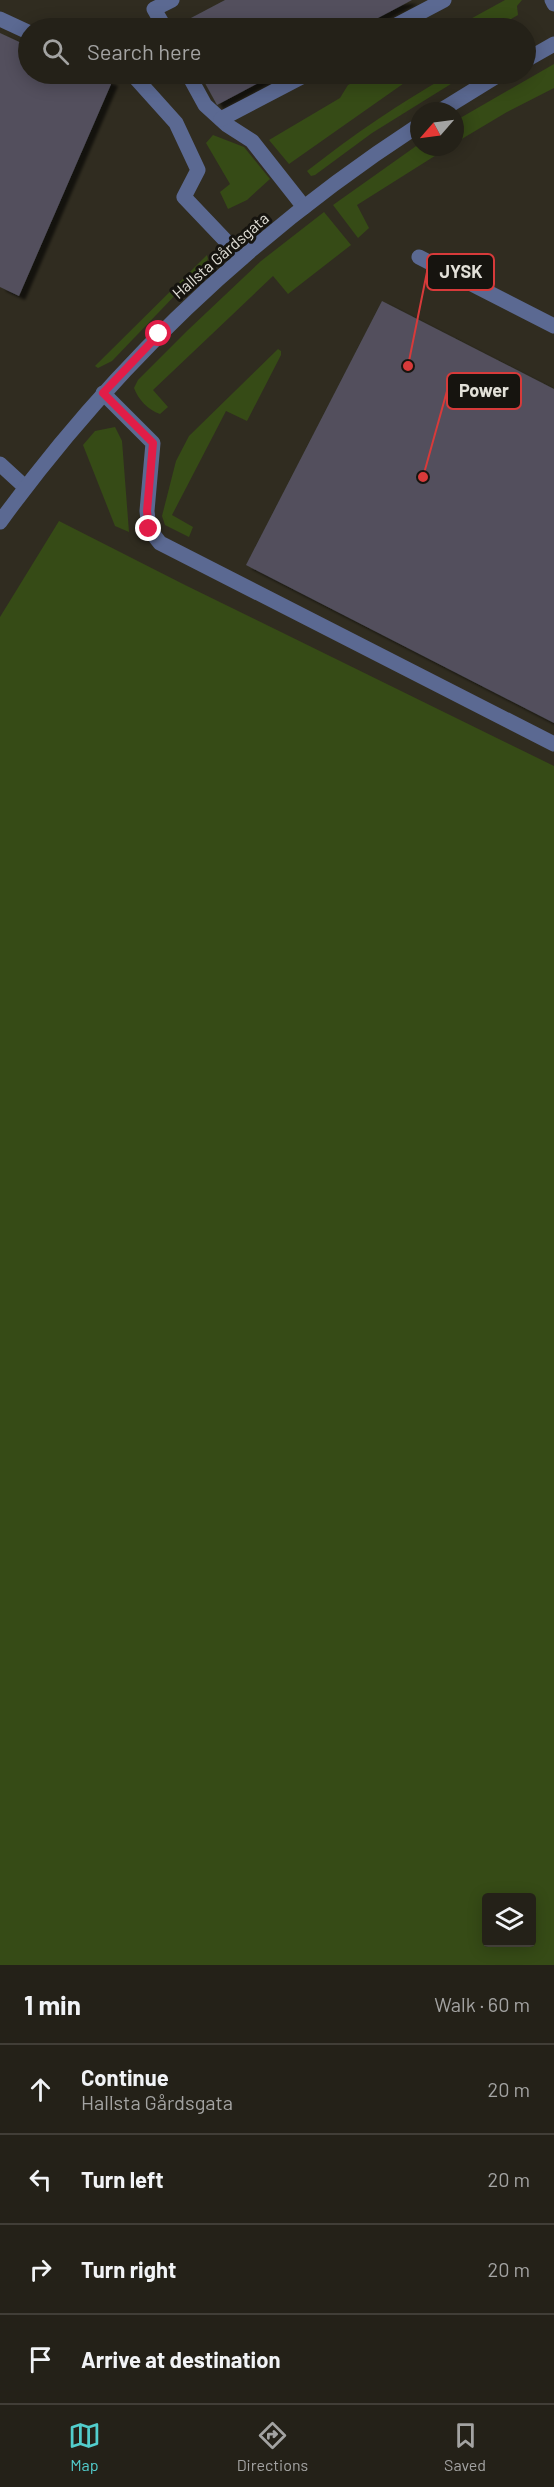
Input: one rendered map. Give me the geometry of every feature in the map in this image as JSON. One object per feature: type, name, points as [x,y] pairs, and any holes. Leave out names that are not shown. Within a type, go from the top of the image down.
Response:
[{"type":"street","points":[[159,18],[154,9],[172,0]]},
{"type":"street","points":[[410,18],[444,0]]},
{"type":"street","points":[[552,0],[554,4]]},
{"type":"street","points":[[0,19],[18,27]]},
{"type":"street","points":[[536,54],[554,44]]},
{"type":"street","points":[[141,84],[176,123],[198,170],[184,197],[242,258]]},
{"type":"street","points":[[193,84],[205,105],[252,141],[304,207]]},
{"type":"street","points":[[221,119],[288,84]]},
{"type":"street","points":[[455,102],[484,84]]},
{"type":"street","name":"Hallsta Gårdsgata","points":[[0,522],[25,487],[103,393],[144,348],[242,258],[304,207],[410,131]]},
{"type":"street","points":[[419,257],[554,326]]},
{"type":"street","points":[[103,393],[153,443],[147,511],[149,529],[160,543],[554,744]]},
{"type":"street","points":[[0,464],[25,487]]},
{"type":"green space","points":[[505,0],[522,0],[517,6],[518,15],[513,18],[472,18]]},
{"type":"green space","points":[[554,64],[554,88],[464,138],[464,116],[519,84],[536,84],[536,74]]},
{"type":"green space","points":[[403,84],[289,164],[269,140],[340,98],[348,85]]},
{"type":"green space","points":[[434,84],[451,84],[422,102],[410,102],[410,109],[372,133],[315,175],[311,176],[307,171],[342,145]]},
{"type":"green space","points":[[213,135],[244,147],[270,179],[247,200],[228,209],[220,192],[230,184],[206,143]]},
{"type":"green space","points":[[410,150],[410,156],[435,156],[357,205],[369,228],[358,238],[333,205]]},
{"type":"green space","points":[[324,212],[351,245],[288,294],[273,276],[153,390],[168,407],[160,414],[148,407],[134,388],[138,380],[261,261]]},
{"type":"green space","points":[[207,255],[208,259],[205,264],[112,361],[98,368],[95,366]]},
{"type":"green space","points":[[278,349],[281,355],[247,421],[226,411],[172,515],[193,527],[189,537],[165,525],[162,516],[176,461],[189,436]]},
{"type":"green space","points":[[115,427],[122,441],[129,532],[115,526],[83,445],[95,431]]},
{"type":"green space","points":[[59,521],[554,766],[554,1965],[0,1965],[0,617]]},
{"type":"building","points":[[225,0],[412,0],[378,18],[191,18]]},
{"type":"building","points":[[0,33],[18,41],[18,84],[111,84],[19,296],[0,287]]},
{"type":"building","points":[[205,84],[256,84],[217,105]]},
{"type":"building","points":[[382,301],[554,389],[554,723],[246,565]]},
{"type":"place","name":"JYSK","points":[[408,366]]},
{"type":"place","name":"Power","points":[[423,477]]},
{"type":"route","points":[[149,529],[147,511],[153,443],[103,393],[159,334]]}]
